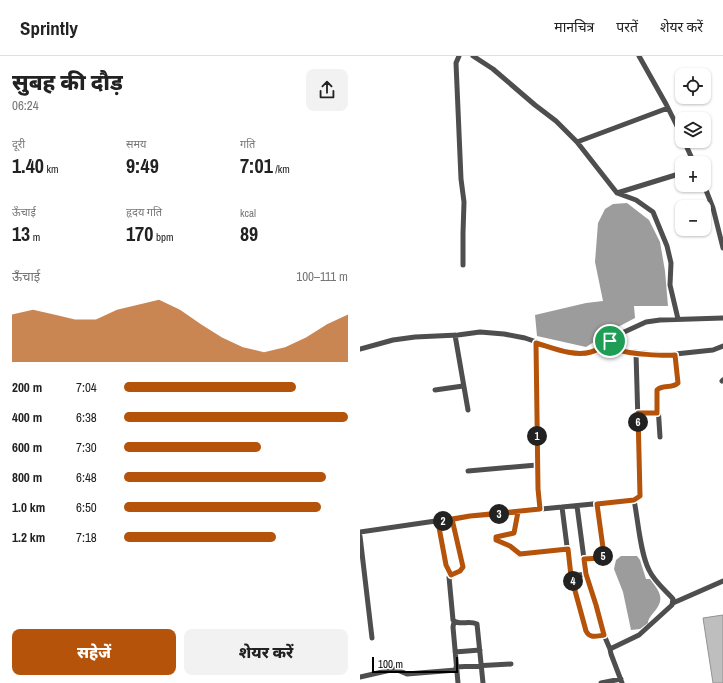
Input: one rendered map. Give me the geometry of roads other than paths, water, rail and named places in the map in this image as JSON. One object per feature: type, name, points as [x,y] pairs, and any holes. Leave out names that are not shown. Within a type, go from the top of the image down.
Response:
[{"type":"street","points":[[458,56],[456,62],[459,142],[464,202],[462,233],[463,265]]},
{"type":"street","points":[[473,56],[493,69],[556,121],[577,142],[617,193],[636,200],[650,210],[655,216],[667,246],[670,263],[670,285],[678,319]]},
{"type":"street","points":[[639,56],[675,122]]},
{"type":"street","points":[[577,142],[668,108]]},
{"type":"street","points":[[617,193],[675,175]]},
{"type":"street","points":[[707,192],[713,208],[723,248]]},
{"type":"street","points":[[360,348],[410,337],[455,335],[480,332],[525,338],[566,352],[582,353],[595,351],[622,332],[641,324],[660,320],[723,318]]},
{"type":"street","points":[[455,335],[468,410]]},
{"type":"street","points":[[610,341],[621,351],[650,354],[675,355],[713,350],[723,346]]},
{"type":"street","points":[[536,343],[538,489],[540,509]]},
{"type":"street","points":[[360,532],[438,522],[470,516],[634,500],[640,496],[636,353]]},
{"type":"street","points":[[660,436],[657,413],[657,390],[660,387],[674,386],[678,383],[675,355]]},
{"type":"street","points":[[435,390],[463,386]]},
{"type":"street","points":[[638,413],[657,413]]},
{"type":"street","points":[[468,471],[538,465]]},
{"type":"street","points":[[634,500],[647,566],[652,575],[673,599],[674,603]]},
{"type":"street","points":[[584,559],[601,558],[604,555],[597,504]]},
{"type":"street","points":[[577,506],[586,574],[604,635],[622,681],[601,683]]},
{"type":"street","points":[[562,507],[571,576],[586,631],[592,637],[604,635]]},
{"type":"street","points":[[518,512],[515,531],[512,534],[496,537],[496,540],[510,546],[520,554],[568,549]]},
{"type":"street","points":[[451,575],[460,571],[463,567],[452,519]]},
{"type":"street","points":[[438,522],[446,565],[451,575],[449,580],[452,617],[454,622],[453,627],[458,683]]},
{"type":"street","points":[[360,536],[372,638]]},
{"type":"street","points":[[571,576],[586,574]]},
{"type":"street","points":[[610,649],[644,632],[674,603],[723,581]]},
{"type":"street","points":[[454,622],[472,622],[477,624],[483,683]]},
{"type":"street","points":[[455,652],[480,650]]},
{"type":"street","points":[[360,677],[395,669],[407,674],[456,668],[511,664]]}]
